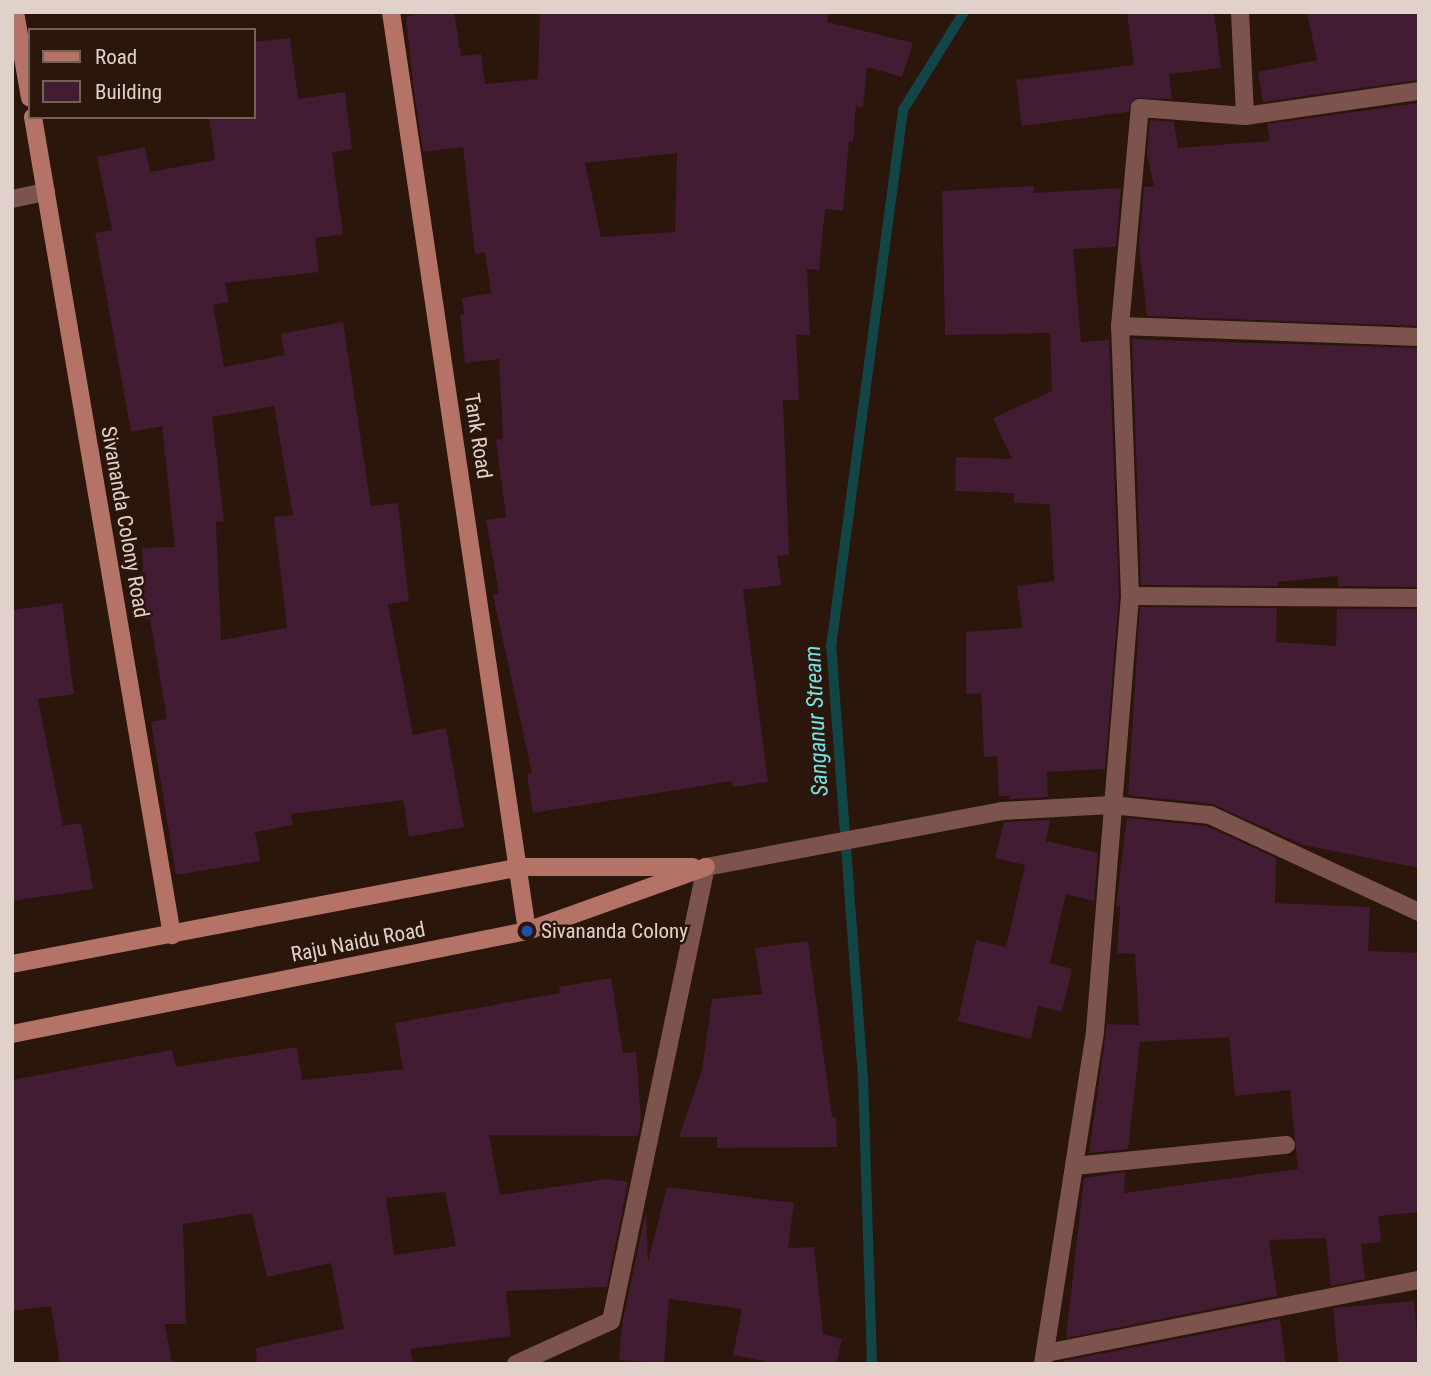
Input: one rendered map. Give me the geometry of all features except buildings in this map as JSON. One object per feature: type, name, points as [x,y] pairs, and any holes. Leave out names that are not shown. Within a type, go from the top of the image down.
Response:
[{"type":"main road","points":[[15,12],[28,87]]},
{"type":"main road","name":"Tank Road","points":[[391,12],[521,867],[527,931]]},
{"type":"main road","name":"Sivananda Colony Road","points":[[33,119],[172,935]]},
{"type":"main road","name":"Raju Naidu Road","points":[[12,964],[521,867],[706,867]]},
{"type":"main road","name":"Raju Naidu Road","points":[[12,1034],[527,931],[706,867]]},
{"type":"street","points":[[1240,12],[1245,116]]},
{"type":"street","points":[[1419,91],[1245,116],[1140,108],[1120,326],[1130,596],[1111,805],[1095,1031],[1045,1358],[1419,1280]]},
{"type":"street","points":[[12,198],[46,192]]},
{"type":"street","points":[[1120,326],[1419,337]]},
{"type":"street","points":[[1130,596],[1419,598]]},
{"type":"street","points":[[516,1364],[611,1321],[706,867],[1002,811],[1111,805],[1210,815],[1419,912]]},
{"type":"street","points":[[1074,1166],[1286,1145]]},
{"type":"waterway","name":"Sanganur Stream","points":[[872,1364],[863,1079],[831,647],[903,110],[964,12]]},
{"type":"place","name":"Sivananda Colony","points":[[527,931]]}]
